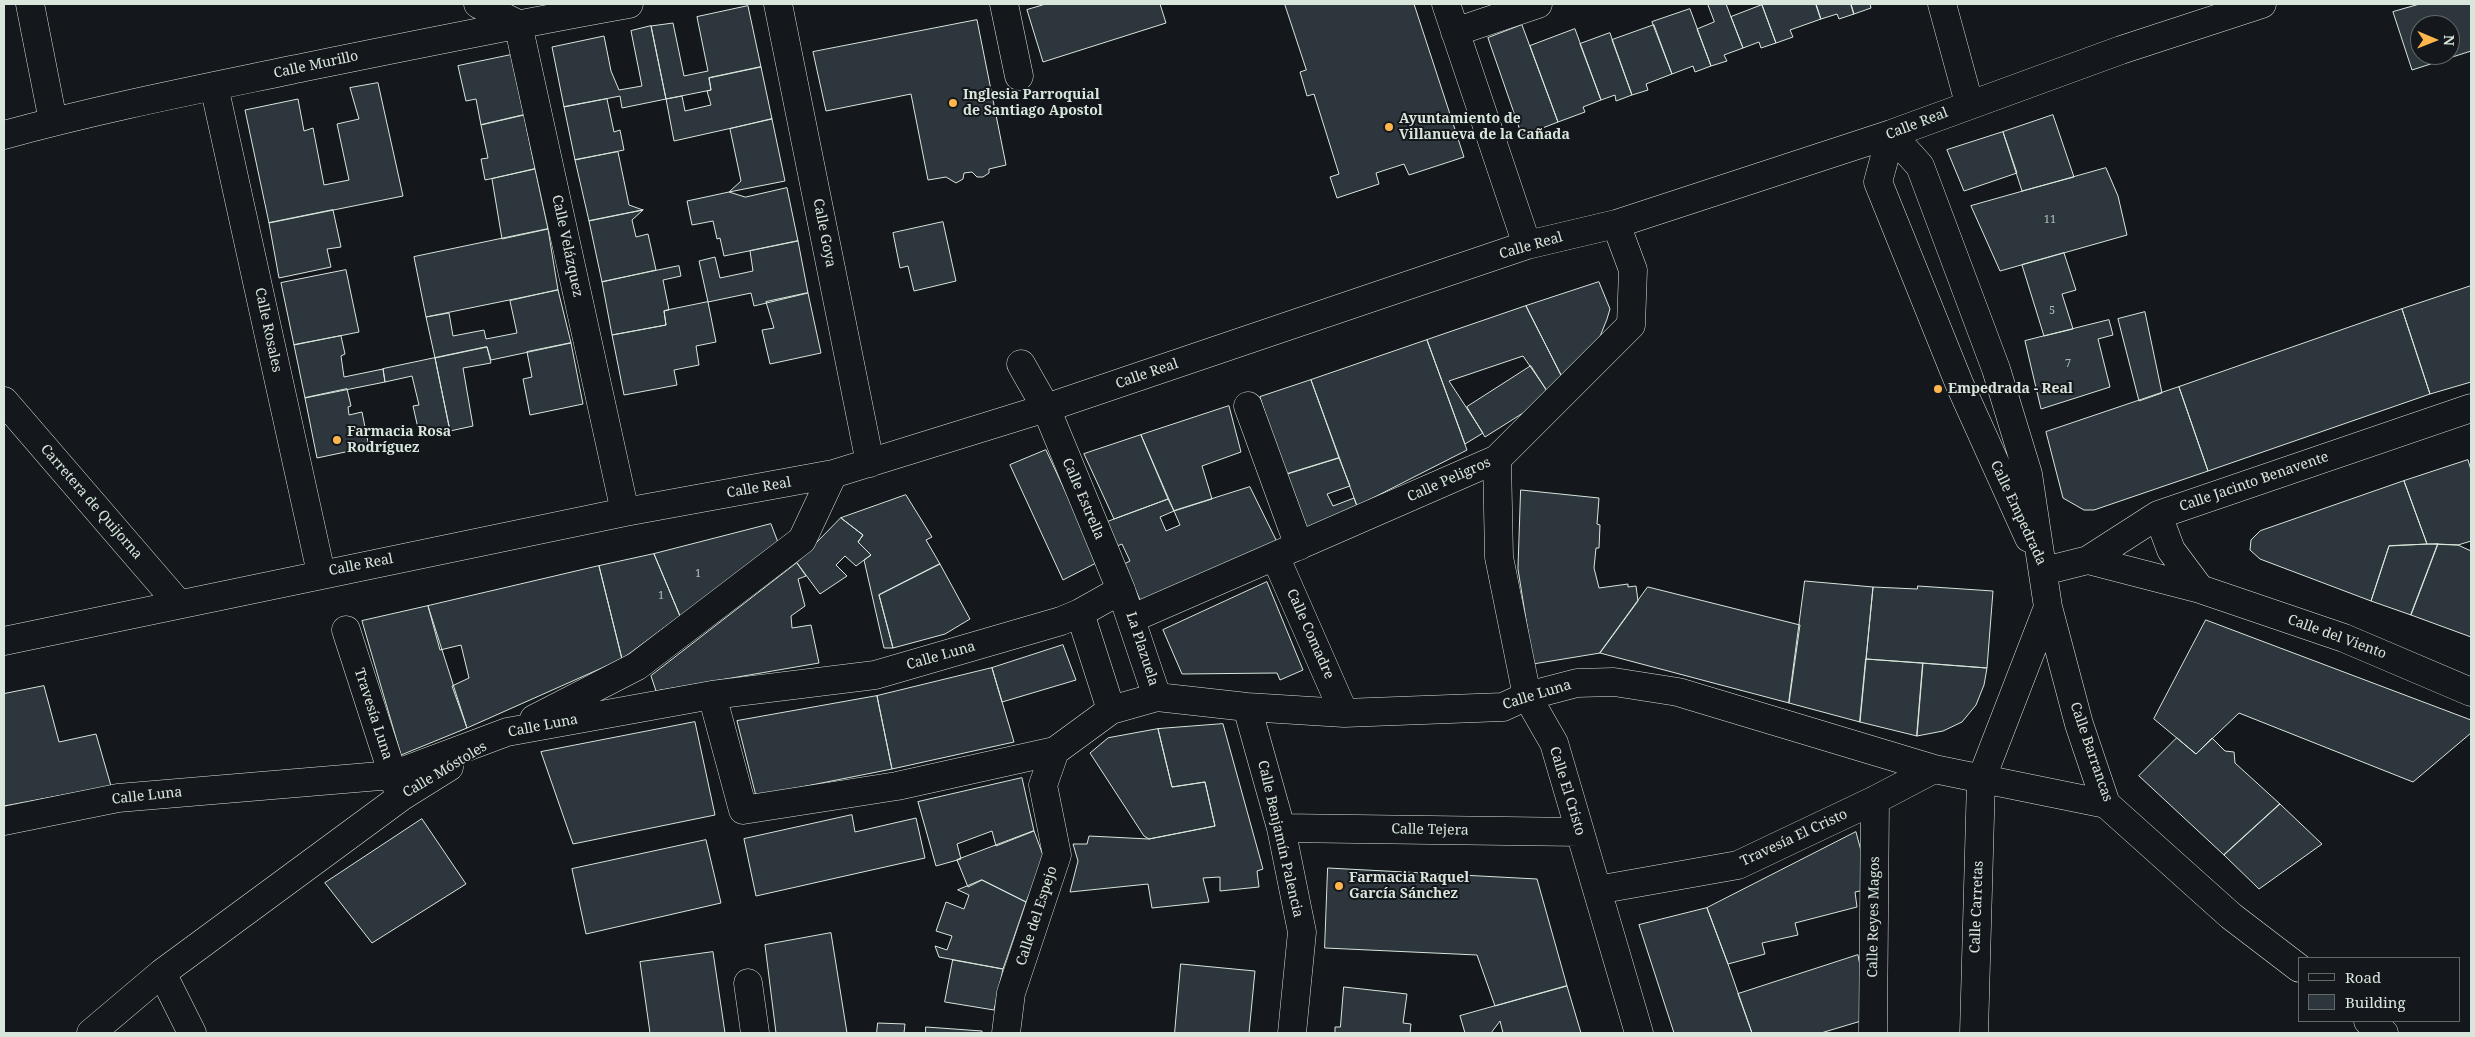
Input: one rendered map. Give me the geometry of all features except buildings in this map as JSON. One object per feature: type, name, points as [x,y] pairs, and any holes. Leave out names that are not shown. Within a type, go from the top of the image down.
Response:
[{"type":"street","points":[[30,4],[53,121]]},
{"type":"street","points":[[478,4],[518,24]]},
{"type":"street","name":"Calle Murillo","points":[[4,135],[53,121],[214,86],[518,24],[629,4]]},
{"type":"street","name":"Calle Goya","points":[[778,4],[870,463]]},
{"type":"street","points":[[1004,4],[1019,76]]},
{"type":"street","points":[[1446,4],[1527,245]]},
{"type":"street","points":[[1456,32],[1538,4]]},
{"type":"street","points":[[1942,4],[1969,104]]},
{"type":"street","name":"Calle Real","points":[[4,641],[321,573],[625,512],[833,474],[1046,408],[1527,245],[1616,224],[1891,134],[1969,104],[2262,4]]},
{"type":"street","name":"Calle Velázquez","points":[[518,24],[625,512]]},
{"type":"street","name":"Calle Rosales","points":[[214,86],[321,573]]},
{"type":"street","name":"Calle Empedrada","points":[[1891,134],[1920,166],[1990,352],[2028,474],[2044,571]]},
{"type":"street","name":"Calle Empedrada","points":[[1891,134],[1878,182],[1959,383],[2044,571]]},
{"type":"street","name":"Calle Peligros","points":[[1132,618],[1498,459],[1631,325],[1633,270],[1616,224]]},
{"type":"street","name":"Calle Estrella","points":[[1021,364],[1046,408],[1121,590]]},
{"type":"street","name":"Carretera de Quijorna","points":[[4,401],[178,603]]},
{"type":"street","name":"Calle Comadre","points":[[1248,406],[1287,551],[1344,713]]},
{"type":"street","name":"Calle Jacinto Benavente","points":[[2044,571],[2088,560],[2158,516],[2471,408]]},
{"type":"street","name":"Calle El Cristo","points":[[1498,459],[1499,556],[1527,696],[1554,743],[1639,1033]]},
{"type":"street","points":[[507,732],[637,666],[802,540],[833,474]]},
{"type":"street","points":[[2158,516],[2171,550],[2200,589]]},
{"type":"street","name":"Calle del Viento","points":[[2088,560],[2200,589],[2344,638],[2471,692]]},
{"type":"street","name":"Calle Barrancas","points":[[2044,571],[2048,607],[2079,724],[2106,804],[2231,916],[2298,967]]},
{"type":"street","points":[[712,695],[743,810],[897,786],[1055,751],[1111,710],[1080,613],[1121,590]]},
{"type":"street","name":"La Plazuela","points":[[1111,710],[1157,696],[1121,590]]},
{"type":"street","points":[[1981,780],[2048,607]]},
{"type":"street","name":"Calle Luna","points":[[4,821],[118,798],[397,786],[507,732],[712,695],[875,675],[1061,621],[1080,613]]},
{"type":"street","name":"Travesía Luna","points":[[346,630],[397,786]]},
{"type":"street","name":"Calle Luna","points":[[1157,696],[1247,707],[1344,713],[1503,707],[1527,696],[1577,683],[1604,682],[1678,692],[1934,769]]},
{"type":"street","name":"Calle Benjamín Palencia","points":[[1247,707],[1281,828],[1302,932],[1292,1033]]},
{"type":"street","name":"Calle del Espejo","points":[[1006,1033],[1011,993],[1057,856],[1043,785],[1055,751]]},
{"type":"street","points":[[1934,769],[2106,804]]},
{"type":"street","name":"Travesía El Cristo","points":[[1597,890],[1738,865],[1875,800],[1934,769]]},
{"type":"street","name":"Calle Carretas","points":[[1974,1033],[1981,780]]},
{"type":"street","name":"Calle Móstoles","points":[[91,1033],[162,973],[397,786]]},
{"type":"street","name":"Calle Reyes Magos","points":[[1873,1033],[1875,800]]},
{"type":"street","name":"Calle Tejera","points":[[1281,828],[1580,832]]},
{"type":"street","points":[[162,973],[192,1033]]},
{"type":"street","points":[[748,982],[755,1033]]},
{"type":"street","points":[[2369,1022],[2384,1033]]},
{"type":"place","name":"Inglesia Parroquial de Santiago Apostol","points":[[953,103]]},
{"type":"place","name":"Ayuntamiento de Villanueva de la Cañada","points":[[1389,127]]},
{"type":"place","name":"Empedrada - Real","points":[[1938,389]]},
{"type":"place","name":"Farmacia Rosa Rodríguez","points":[[337,440]]},
{"type":"place","name":"Farmacia Raquel García Sánchez","points":[[1339,886]]}]
